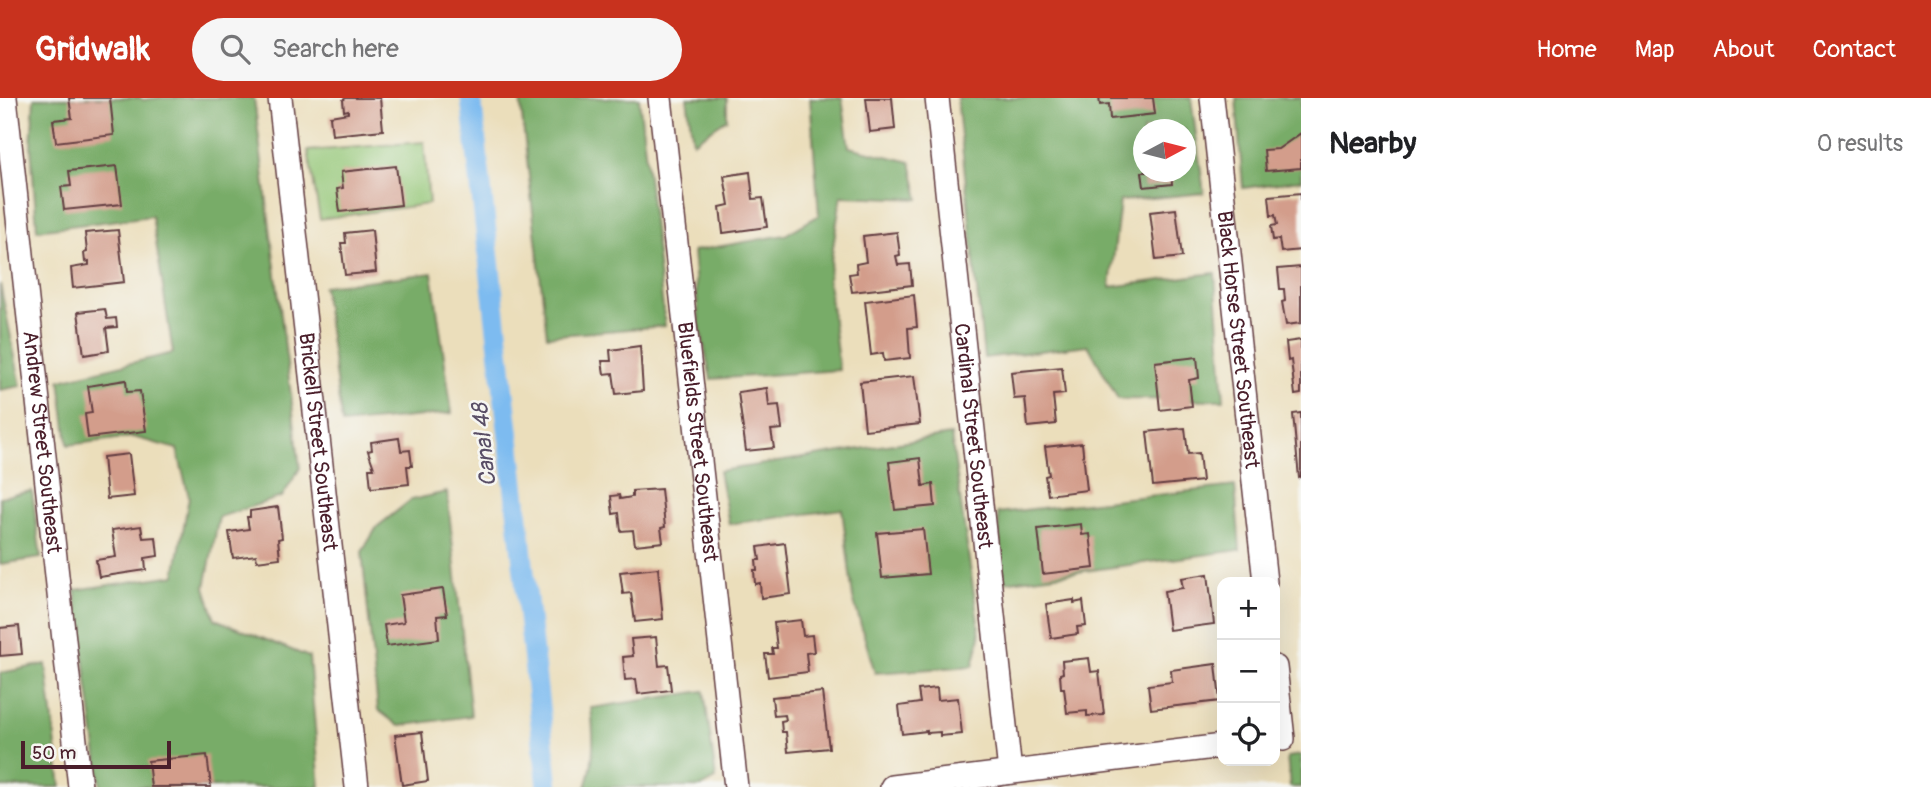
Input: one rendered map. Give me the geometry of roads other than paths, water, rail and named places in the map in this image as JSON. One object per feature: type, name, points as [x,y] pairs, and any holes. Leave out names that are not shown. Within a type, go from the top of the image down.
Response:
[{"type":"street","name":"Andrew Street Southeast","points":[[5,98],[80,787]]},
{"type":"street","name":"Brickell Street Southeast","points":[[280,98],[357,787]]},
{"type":"street","name":"Bluefields Street Southeast","points":[[660,98],[736,787]]},
{"type":"street","name":"Cardinal Street Southeast","points":[[937,98],[1010,772]]},
{"type":"street","name":"Black Horse Street Southeast","points":[[1212,98],[1264,577]]},
{"type":"street","points":[[1280,699],[1286,738]]},
{"type":"street","points":[[892,787],[1217,747]]},
{"type":"waterway","name":"Canal 48","points":[[471,98],[548,787]]}]
